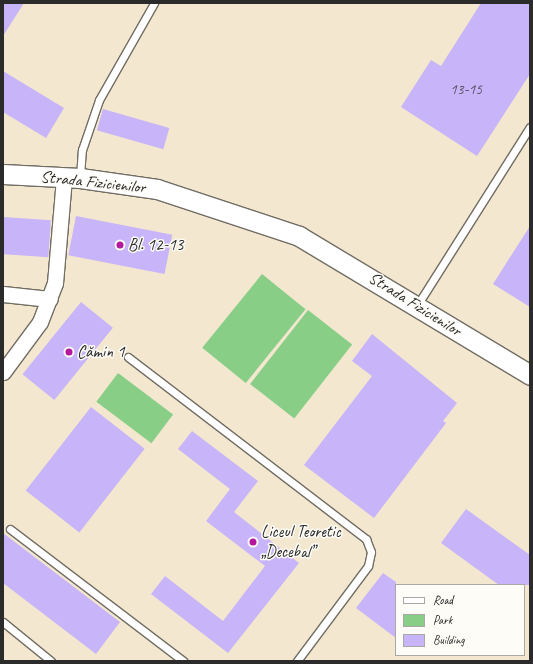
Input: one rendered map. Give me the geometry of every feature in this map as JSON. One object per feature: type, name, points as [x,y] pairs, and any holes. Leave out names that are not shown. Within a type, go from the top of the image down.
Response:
[{"type":"street","name":"Strada Fizicienilor","points":[[3,174],[72,177],[182,196],[205,196],[236,204],[286,223],[299,236],[418,304],[530,375]]},
{"type":"street","points":[[3,372],[40,322],[50,299],[55,283],[72,177]]},
{"type":"street","points":[[3,294],[50,299]]},
{"type":"lane","points":[[72,177],[99,100],[154,3]]},
{"type":"lane","points":[[418,304],[530,127]]},
{"type":"lane","points":[[128,357],[366,539],[371,552],[368,566],[297,661]]},
{"type":"lane","points":[[10,529],[184,661]]},
{"type":"lane","points":[[3,622],[51,661]]},
{"type":"green space","points":[[262,274],[306,309],[246,383],[202,348]]},
{"type":"green space","points":[[308,310],[352,344],[294,419],[250,384]]},
{"type":"green space","points":[[118,373],[173,415],[151,443],[96,402]]},
{"type":"building","points":[[3,3],[24,3],[3,36]]},
{"type":"building","points":[[481,3],[530,3],[530,74],[477,156],[401,107],[431,60],[441,66]]},
{"type":"building","points":[[3,71],[64,108],[46,138],[3,112]]},
{"type":"building","points":[[103,109],[169,128],[163,149],[97,130]]},
{"type":"building","name":"Bl. 12-13","points":[[76,216],[172,235],[165,274],[68,255]]},
{"type":"building","points":[[3,217],[51,220],[48,257],[3,254]]},
{"type":"building","points":[[530,226],[530,307],[493,284]]},
{"type":"building","name":"Cămin 1","points":[[81,302],[113,328],[54,400],[22,374]]},
{"type":"building","points":[[372,334],[457,403],[443,421],[446,423],[374,518],[304,465],[372,376],[352,361]]},
{"type":"building","points":[[91,407],[145,449],[79,532],[26,491]]},
{"type":"building","name":"Liceul Teoretic „Decebal”","points":[[192,431],[258,481],[234,512],[299,563],[228,653],[151,594],[165,576],[223,621],[265,566],[206,521],[230,489],[178,449]]},
{"type":"building","points":[[466,509],[530,555],[530,585],[498,584],[441,543]]},
{"type":"building","points":[[3,533],[120,622],[96,654],[3,583]]},
{"type":"building","points":[[383,573],[396,582],[395,637],[356,608]]},
{"type":"place","name":"Bl. 12-13","points":[[120,245]]},
{"type":"place","name":"Cămin 1","points":[[69,352]]},
{"type":"place","name":"Liceul Teoretic „Decebal”","points":[[253,542]]}]
